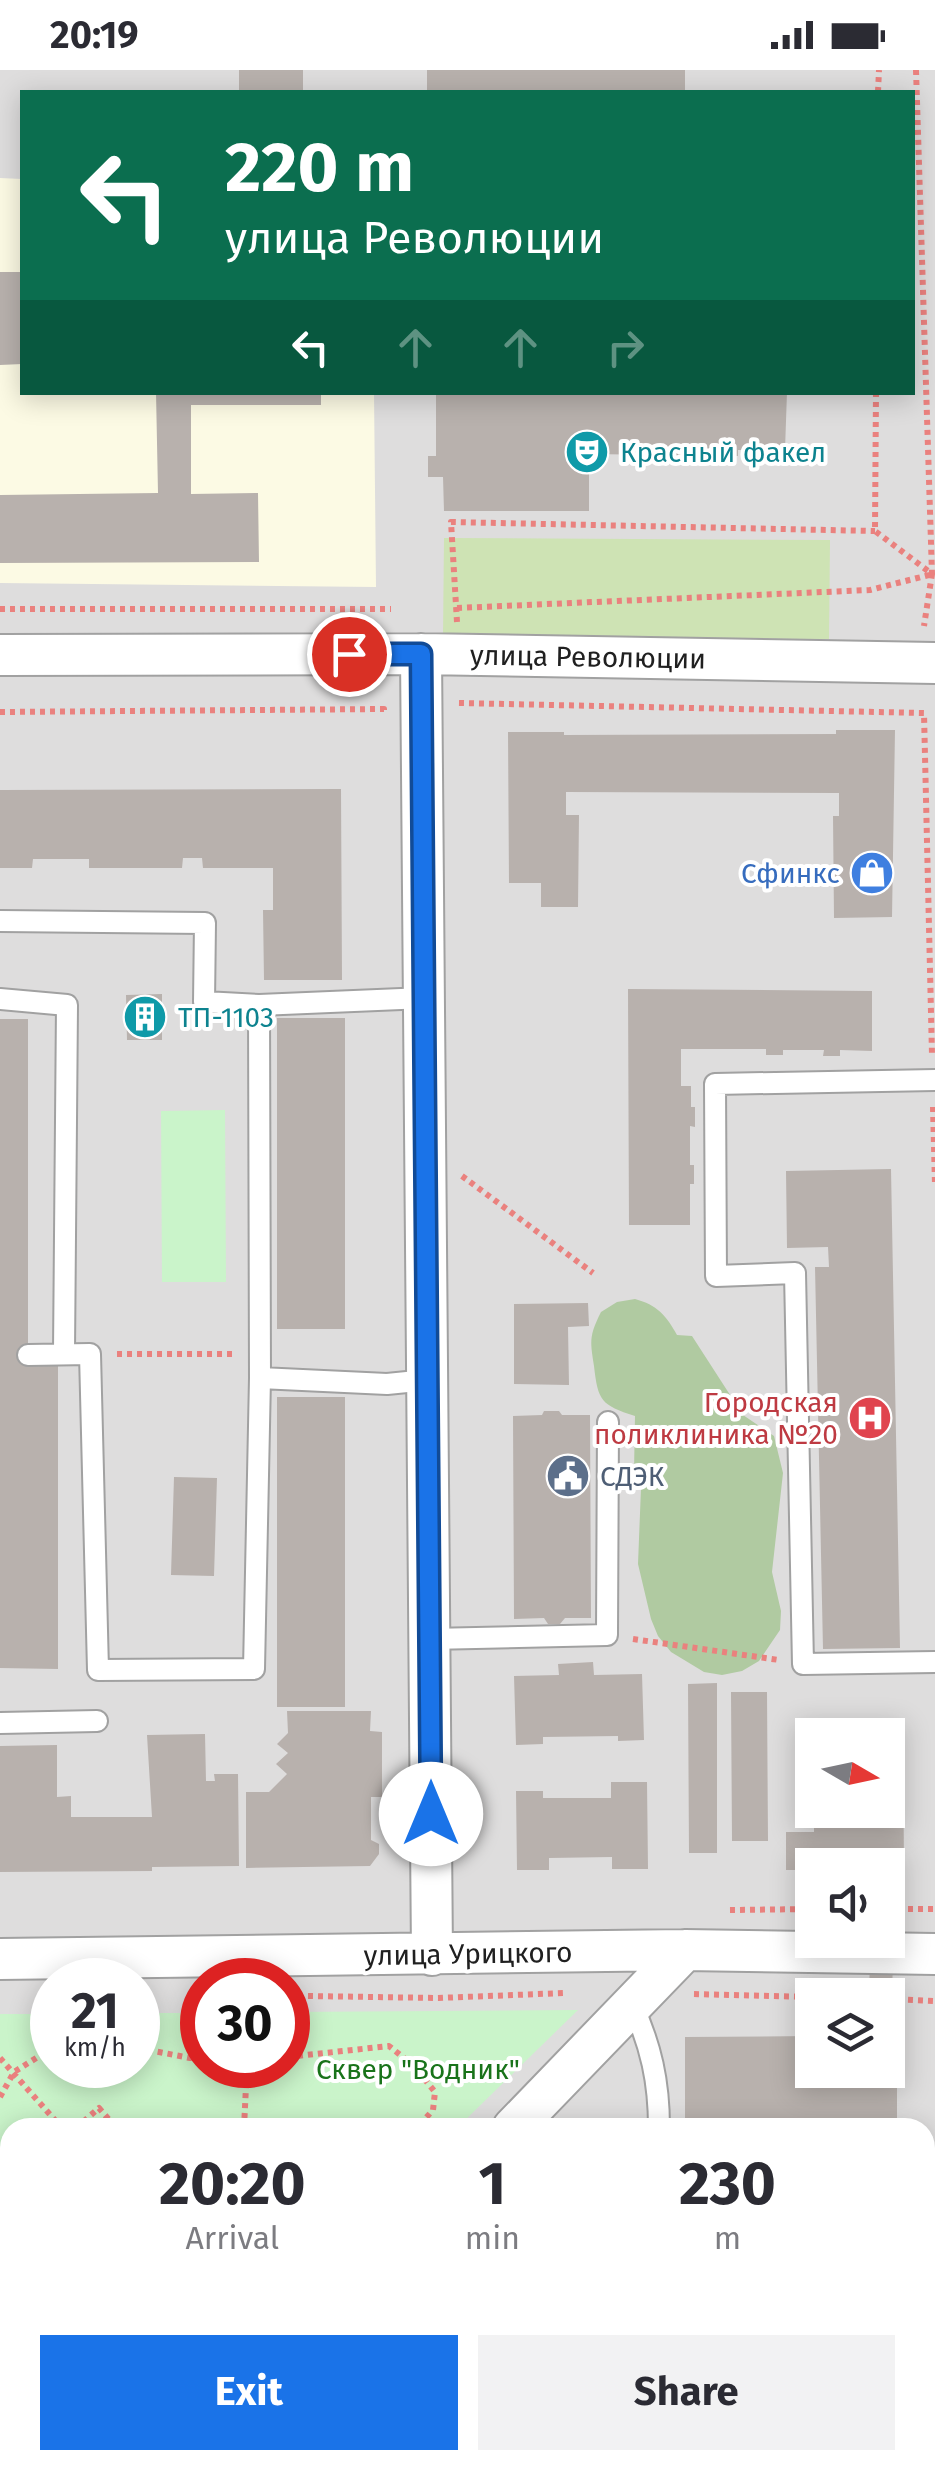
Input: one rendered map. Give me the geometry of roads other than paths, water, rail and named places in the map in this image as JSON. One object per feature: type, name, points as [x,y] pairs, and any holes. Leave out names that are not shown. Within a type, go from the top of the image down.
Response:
[{"type":"street","name":"улица Революции","points":[[0,655],[421,654],[930,646]]},
{"type":"street","points":[[421,654],[432,1954]]},
{"type":"street","points":[[523,2118],[684,1950]]},
{"type":"street","name":"улица Урицкого","points":[[0,1959],[684,1950],[935,1954]]},
{"type":"lane","points":[[0,921],[205,923],[204,1002],[258,1005],[424,998]]},
{"type":"lane","points":[[0,999],[68,1005],[64,1352]]},
{"type":"lane","points":[[28,1355],[90,1354],[98,1670],[254,1669],[260,1378],[258,1005]]},
{"type":"lane","points":[[934,1080],[715,1084],[716,1276],[796,1273],[803,1664],[935,1662]]},
{"type":"lane","points":[[260,1378],[386,1384],[427,1380]]},
{"type":"lane","points":[[430,1639],[607,1635],[608,1422]]},
{"type":"lane","points":[[0,1723],[97,1721]]},
{"type":"lane","points":[[632,2004],[645,2032],[659,2087],[660,2118]]},
{"type":"place","name":"Красный факел","points":[[587,452]]},
{"type":"place","name":"Сфинкс","points":[[872,873]]},
{"type":"place","name":"ТП-1103","points":[[145,1017]]},
{"type":"place","name":"Городская поликлиника №20","points":[[870,1418]]},
{"type":"place","name":"СДЭК","points":[[568,1476]]},
{"type":"park label","name":"Сквер \"Водник\"","points":[[418,2069]]}]
